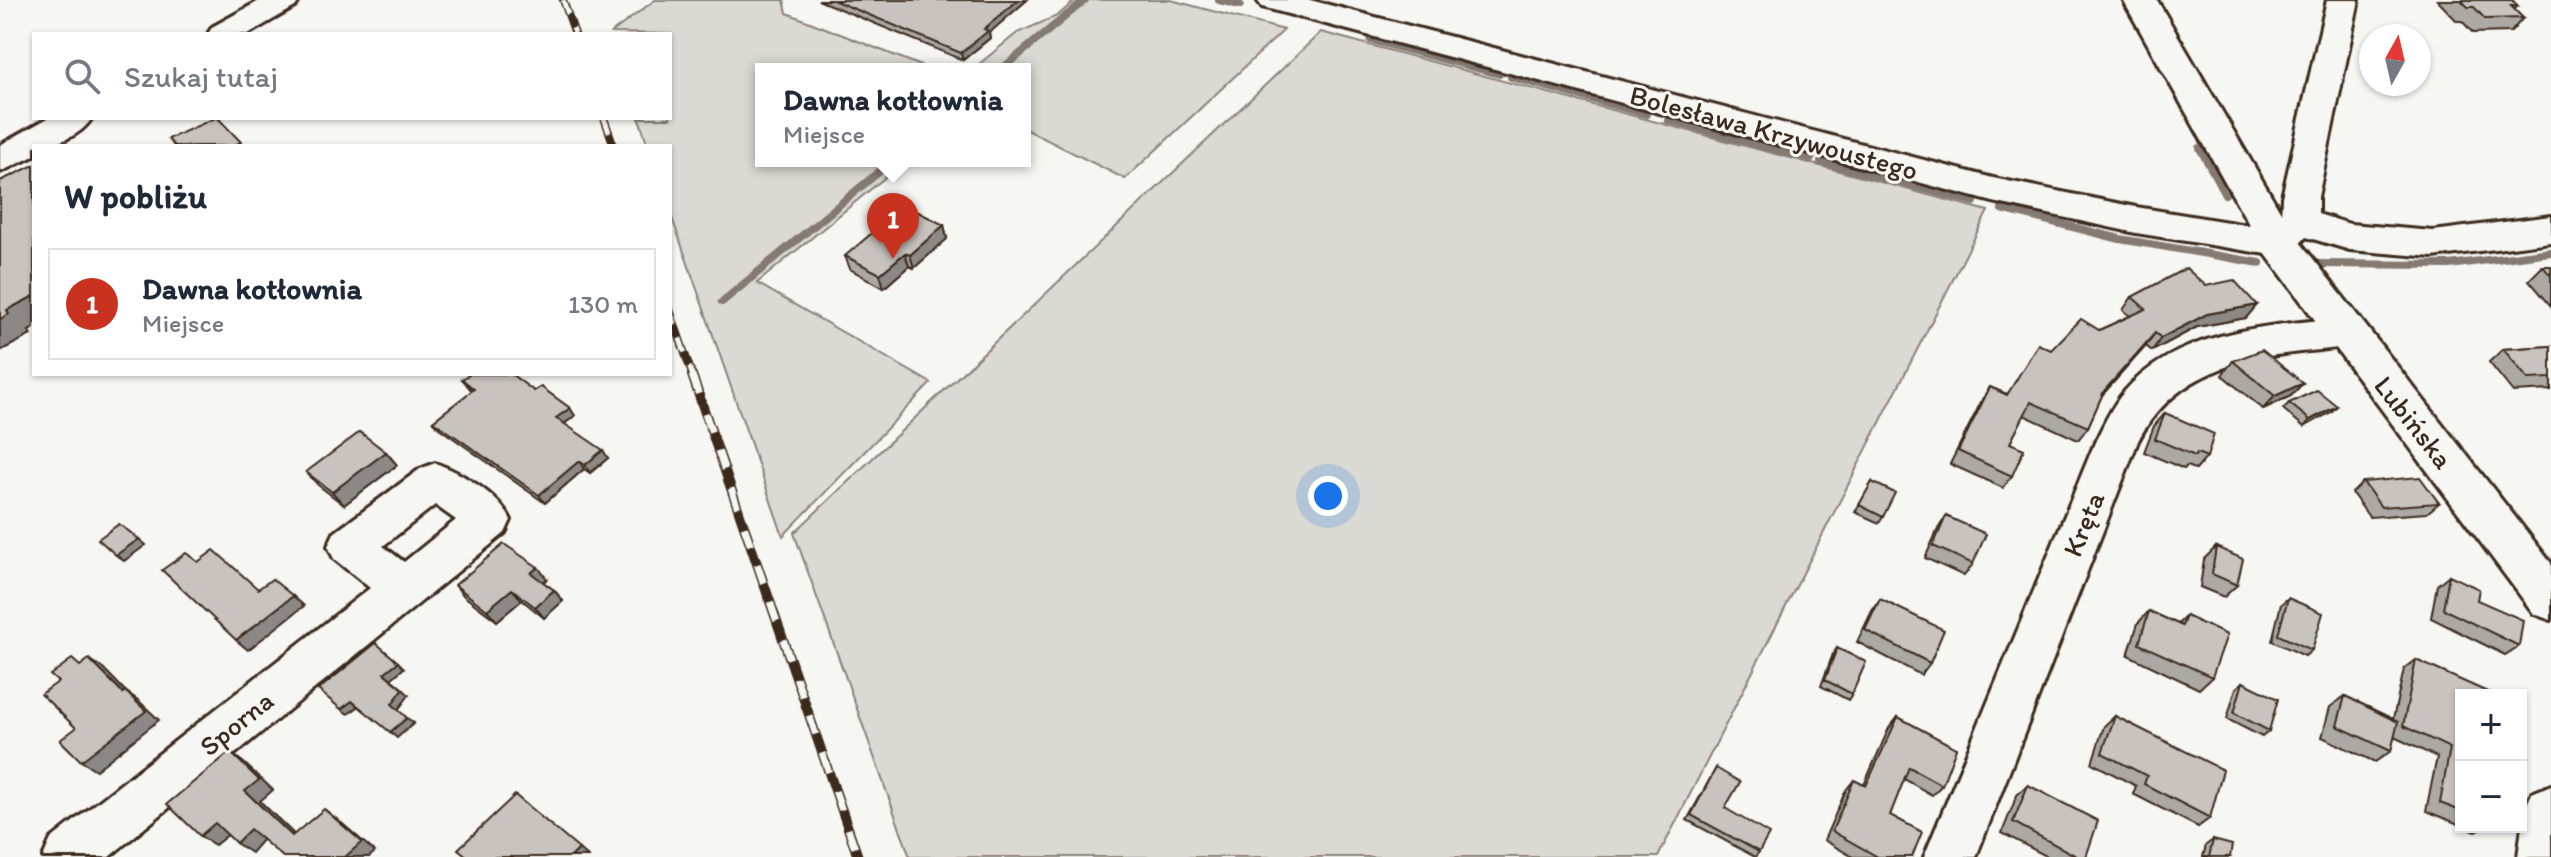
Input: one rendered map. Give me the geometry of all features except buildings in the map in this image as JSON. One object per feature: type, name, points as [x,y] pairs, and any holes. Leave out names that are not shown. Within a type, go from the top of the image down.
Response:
[{"type":"main road","name":"Lubińska","points":[[2140,0],[2289,233],[2345,333],[2551,599]]},
{"type":"main road","points":[[2545,857],[2551,811]]},
{"type":"street","points":[[228,32],[284,0]]},
{"type":"street","name":"Bolesława Krzywoustego","points":[[1273,0],[2060,206],[2289,233]]},
{"type":"street","points":[[2343,0],[2300,197],[2289,233],[2433,244],[2551,229]]},
{"type":"street","points":[[0,160],[71,120]]},
{"type":"street","name":"Kręta","points":[[1950,857],[2117,440],[2138,404],[2164,380],[2204,357],[2240,344],[2345,333]]},
{"type":"street","name":"Sporna","points":[[69,857],[404,588]]},
{"type":"shaded area","points":[[655,0],[784,0],[787,13],[914,63],[755,63],[755,167],[898,167],[757,283],[931,383],[783,536],[672,218],[672,144],[647,144],[640,120],[672,120],[672,32],[612,32]]},
{"type":"shaded area","points":[[1076,0],[1171,0],[1284,30],[1125,179],[1031,132],[1031,63],[980,63],[1017,33],[1057,16]]},
{"type":"shaded area","points":[[1321,32],[1988,211],[1658,857],[910,857],[794,533]]},
{"type":"waterway","points":[[1009,63],[1085,0]]},
{"type":"waterway","points":[[1219,0],[1240,5]]},
{"type":"waterway","points":[[1371,40],[1499,74]]},
{"type":"waterway","points":[[1511,77],[1646,114]]},
{"type":"waterway","points":[[1668,120],[1811,159]]},
{"type":"waterway","points":[[2200,148],[2225,194]]},
{"type":"waterway","points":[[1821,162],[1974,202]]},
{"type":"waterway","points":[[722,302],[885,167]]},
{"type":"waterway","points":[[2002,209],[2120,239],[2260,263]]},
{"type":"waterway","points":[[2317,264],[2449,265],[2551,252]]},
{"type":"railway","points":[[563,0],[574,32]]},
{"type":"railway","points":[[605,120],[613,144]]},
{"type":"railway","points":[[672,316],[693,377]]},
{"type":"railway","points":[[692,375],[858,857]]},
{"type":"place","name":"Dawna kotłownia","points":[[893,259]]}]
